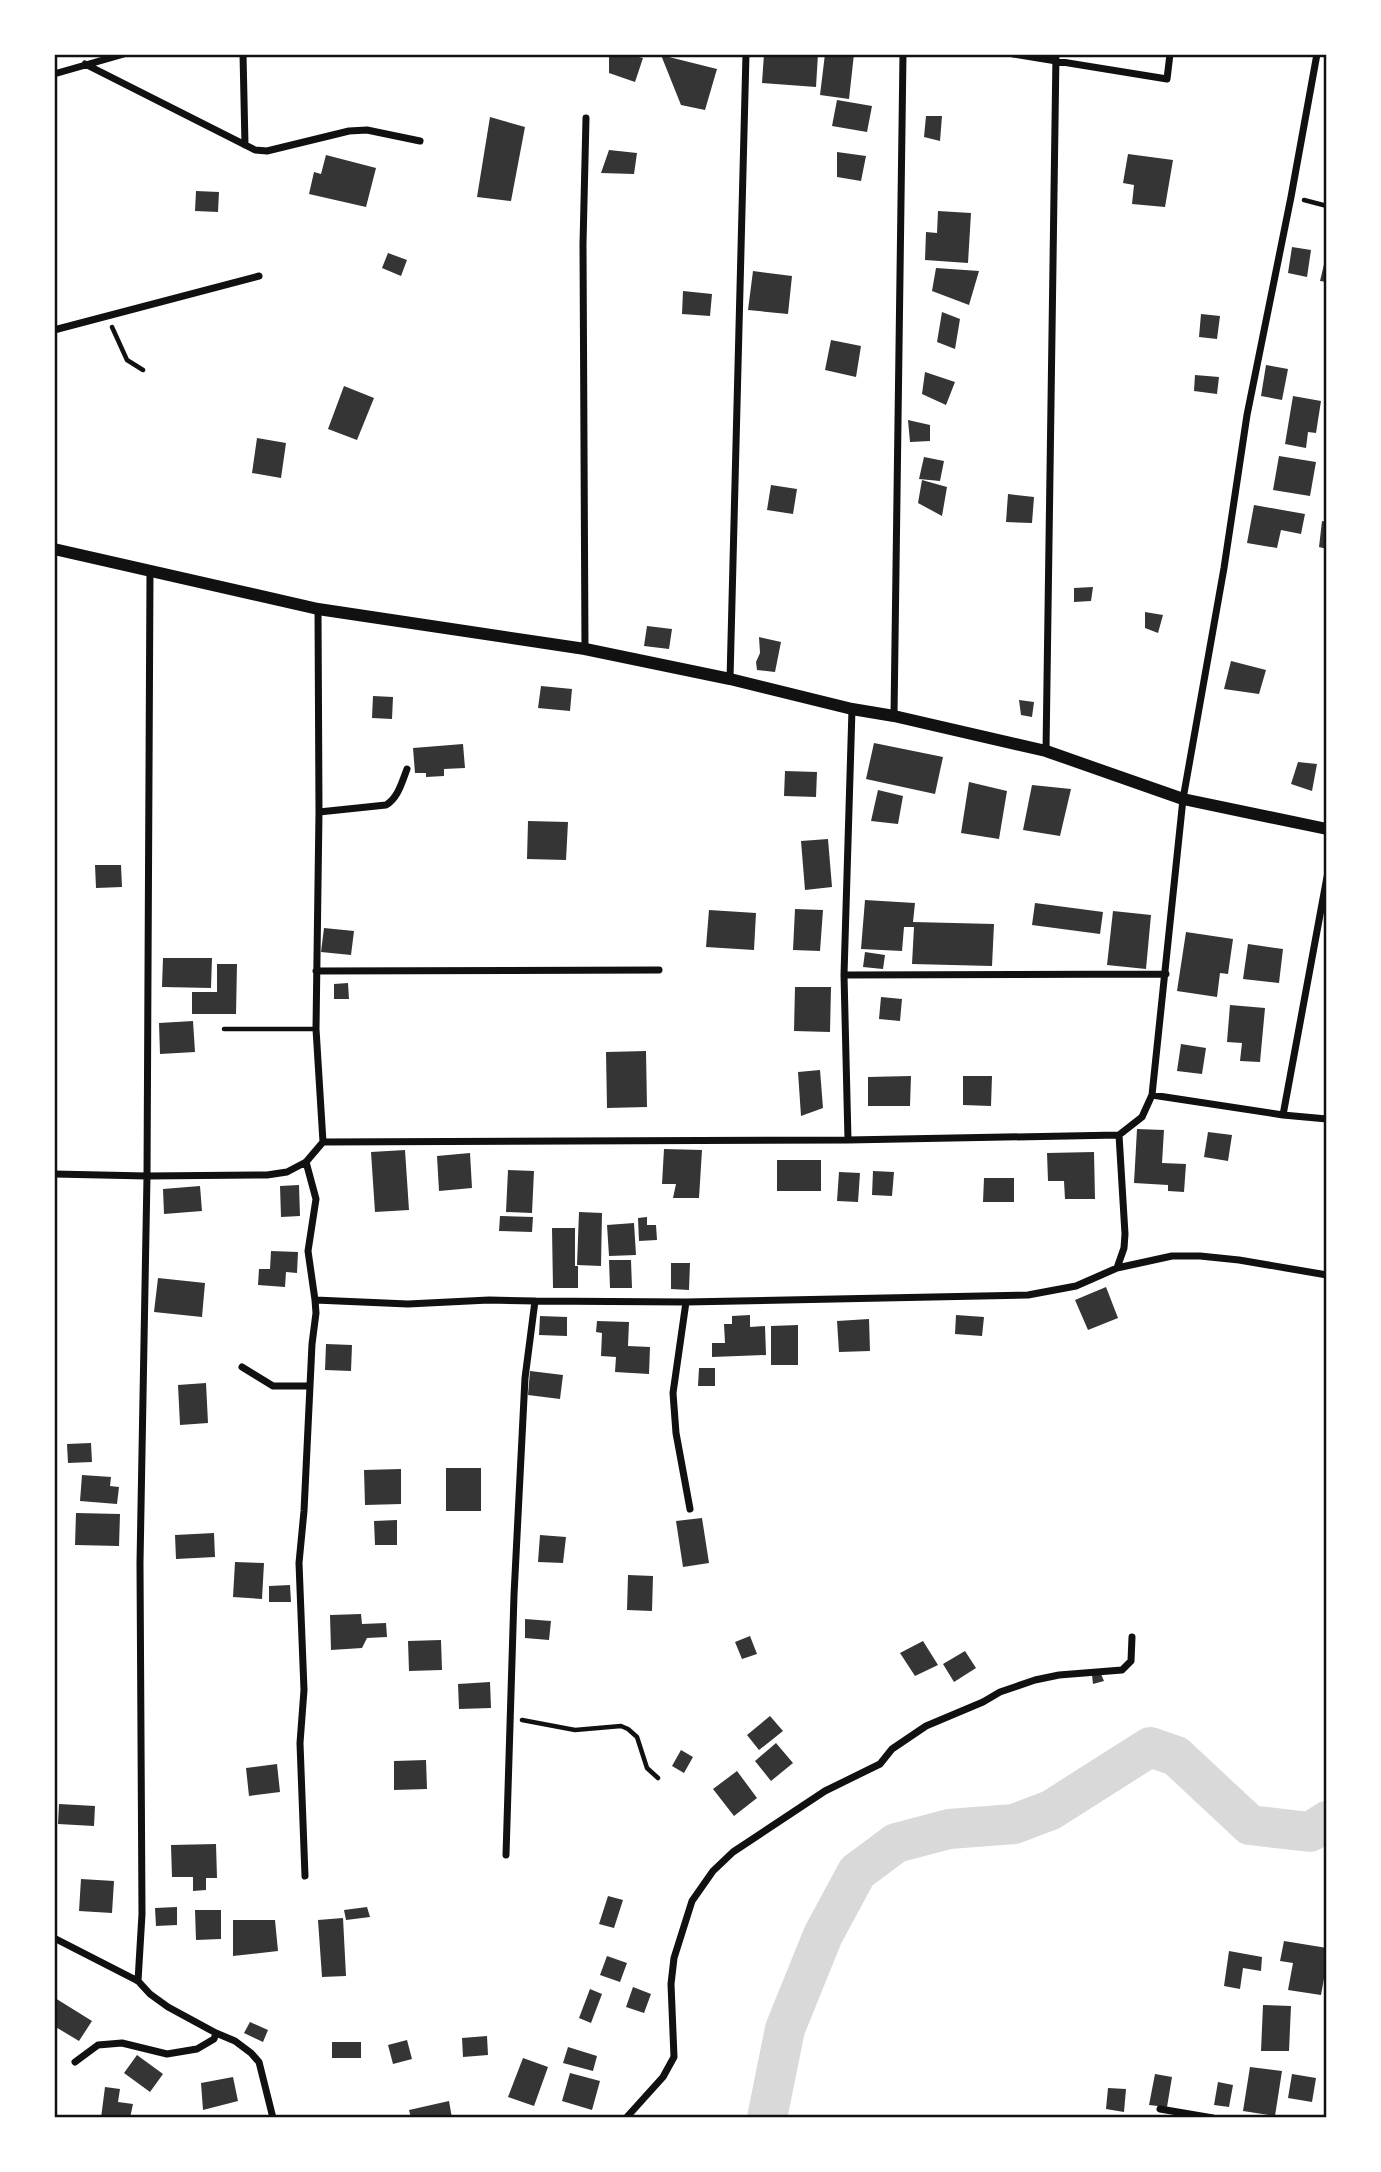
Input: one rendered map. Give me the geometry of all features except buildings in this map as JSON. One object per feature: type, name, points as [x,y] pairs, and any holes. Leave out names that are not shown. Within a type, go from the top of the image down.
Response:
[{"type":"street","points":[[54,75],[124,54]]},
{"type":"street","points":[[243,54],[245,145]]},
{"type":"street","points":[[730,679],[747,54]]},
{"type":"street","points":[[894,716],[902,54]]},
{"type":"street","points":[[1013,54],[1056,57],[1167,79],[1170,54]]},
{"type":"street","points":[[323,1142],[848,1140],[1119,1135],[1142,1117],[1152,1095],[1183,799],[1224,568],[1247,415],[1317,54]]},
{"type":"street","points":[[1046,751],[1056,57]]},
{"type":"street","points":[[85,64],[255,150],[267,151],[349,131],[367,130],[420,141]]},
{"type":"street","points":[[585,649],[583,244],[586,118]]},
{"type":"street","points":[[54,330],[258,276]]},
{"type":"street","points":[[54,549],[318,609],[585,649],[730,679],[852,709],[1046,751],[1183,799],[1327,829]]},
{"type":"street","points":[[138,1982],[142,1914],[140,1563],[147,1176],[150,570]]},
{"type":"street","points":[[54,1174],[267,1175],[287,1172],[306,1162],[323,1142],[316,1029],[318,609]]},
{"type":"street","points":[[848,1140],[844,975],[852,709]]},
{"type":"street","points":[[319,812],[386,805],[397,793],[407,769]]},
{"type":"street","points":[[1283,1115],[1327,877]]},
{"type":"street","points":[[316,971],[659,970]]},
{"type":"street","points":[[844,975],[1166,974]]},
{"type":"street","points":[[1152,1095],[1327,1119]]},
{"type":"street","points":[[1117,1268],[1124,1248],[1125,1234],[1119,1135]]},
{"type":"street","points":[[305,1876],[300,1743],[304,1690],[299,1563],[316,1313],[308,1251],[316,1199],[306,1162]]},
{"type":"street","points":[[315,1300],[408,1304],[489,1300],[686,1302],[1028,1295],[1076,1286],[1117,1268],[1157,1258],[1200,1256],[1327,1275]]},
{"type":"street","points":[[506,1855],[509,1717],[525,1378],[535,1301]]},
{"type":"street","points":[[686,1302],[673,1393],[690,1509]]},
{"type":"street","points":[[242,1367],[273,1386],[309,1386]]},
{"type":"street","points":[[626,2118],[663,2077],[674,2057],[671,1984],[674,1958],[692,1901],[713,1871],[733,1852],[825,1791],[880,1764],[892,1749],[926,1726],[1000,1692],[1035,1680],[1059,1675],[1122,1670],[1131,1661],[1132,1637]]},
{"type":"street","points":[[54,1938],[138,1982],[168,2007],[216,2034],[235,2041],[251,2053],[259,2062],[273,2118]]},
{"type":"street","points":[[75,2062],[98,2045],[122,2043],[167,2054],[197,2049],[214,2039],[216,2034]]},
{"type":"street","points":[[1160,2109],[1213,2118]]},
{"type":"lane","points":[[224,1029],[316,1029]]},
{"type":"path","points":[[1291,197],[1327,206]]},
{"type":"path","points":[[106,315],[127,360],[143,370]]},
{"type":"path","points":[[509,1717],[575,1730],[621,1726],[637,1737],[647,1768],[658,1778]]},
{"type":"waterway","points":[[767,2118],[785,2029],[823,1935],[857,1872],[896,1843],[949,1829],[1014,1824],[1051,1810],[1150,1747],[1176,1756],[1250,1825],[1310,1832],[1327,1821]]}]
